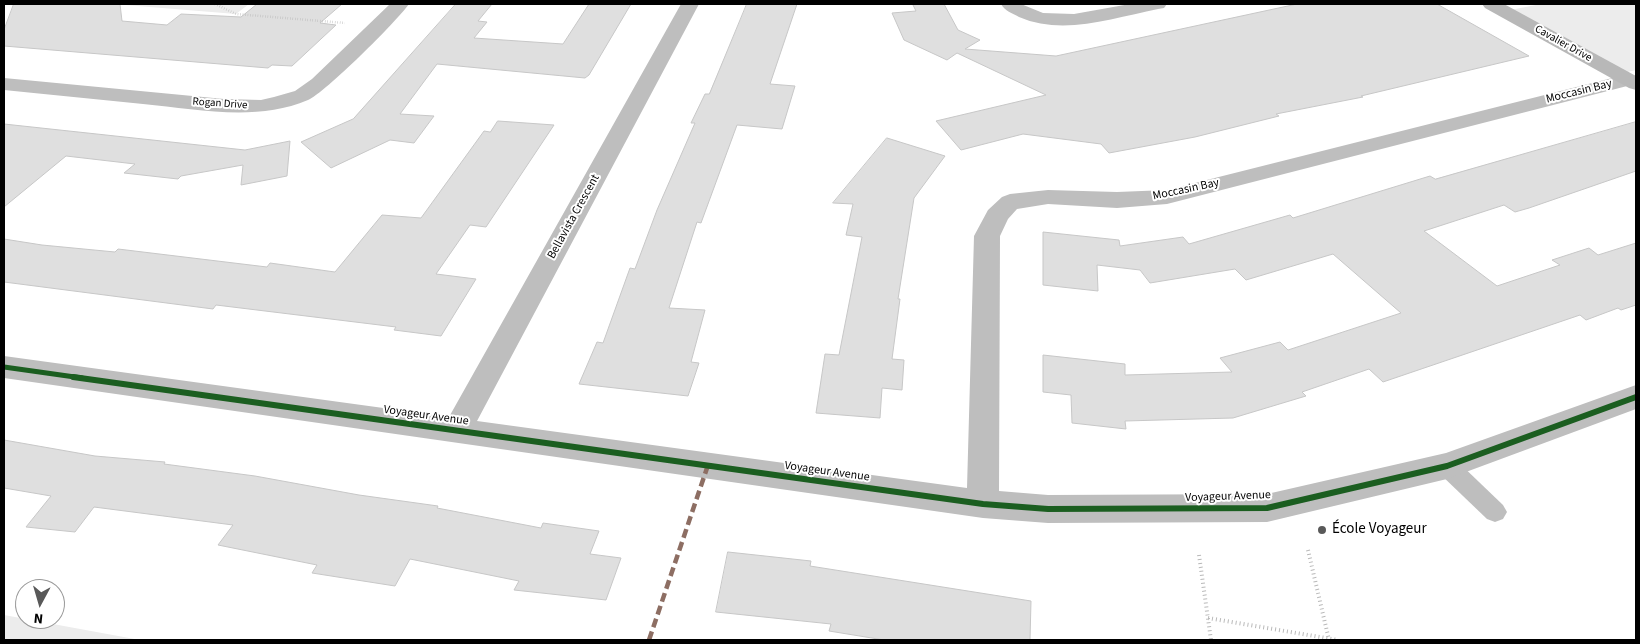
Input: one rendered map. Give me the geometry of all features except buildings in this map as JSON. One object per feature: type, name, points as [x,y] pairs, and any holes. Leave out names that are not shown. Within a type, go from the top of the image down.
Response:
[{"type":"street","name":"Rogan Drive","points":[[4,84],[224,105],[261,106],[292,99],[310,90],[400,4]]},
{"type":"street","name":"Bellavista Crescent","points":[[457,430],[690,4]]},
{"type":"street","points":[[1010,4],[1040,19],[1074,20],[1158,4]]},
{"type":"street","name":"Cavalier Drive","points":[[1491,4],[1632,82]]},
{"type":"street","name":"Moccasin Bay","points":[[983,504],[988,236],[997,216],[1010,202],[1048,197],[1117,200],[1167,197],[1632,82]]},
{"type":"street","name":"Voyageur Avenue","points":[[4,367],[983,504],[1048,509],[1267,508],[1447,466],[1636,397]]},
{"type":"lane","points":[[1447,466],[1495,512]]},
{"type":"path","points":[[215,4],[236,14],[378,26]]},
{"type":"path","points":[[1308,550],[1329,640]]},
{"type":"path","points":[[1199,555],[1211,640]]},
{"type":"path","points":[[1208,618],[1329,640],[1338,640]]},
{"type":"shaded area","points":[[113,4],[249,4],[236,14]]},
{"type":"shaded area","points":[[1541,4],[1636,4],[1636,70],[1619,74],[1505,11]]},
{"type":"shaded area","points":[[4,615],[15,617],[15,629],[65,629],[65,626],[140,640],[4,640]]},
{"type":"marked path","points":[[649,640],[708,465]]},
{"type":"cycle path","points":[[4,367],[983,504],[1048,509],[1267,508],[1447,466],[1636,397]]},
{"type":"place","name":"École Voyageur","points":[[1322,530]]}]
